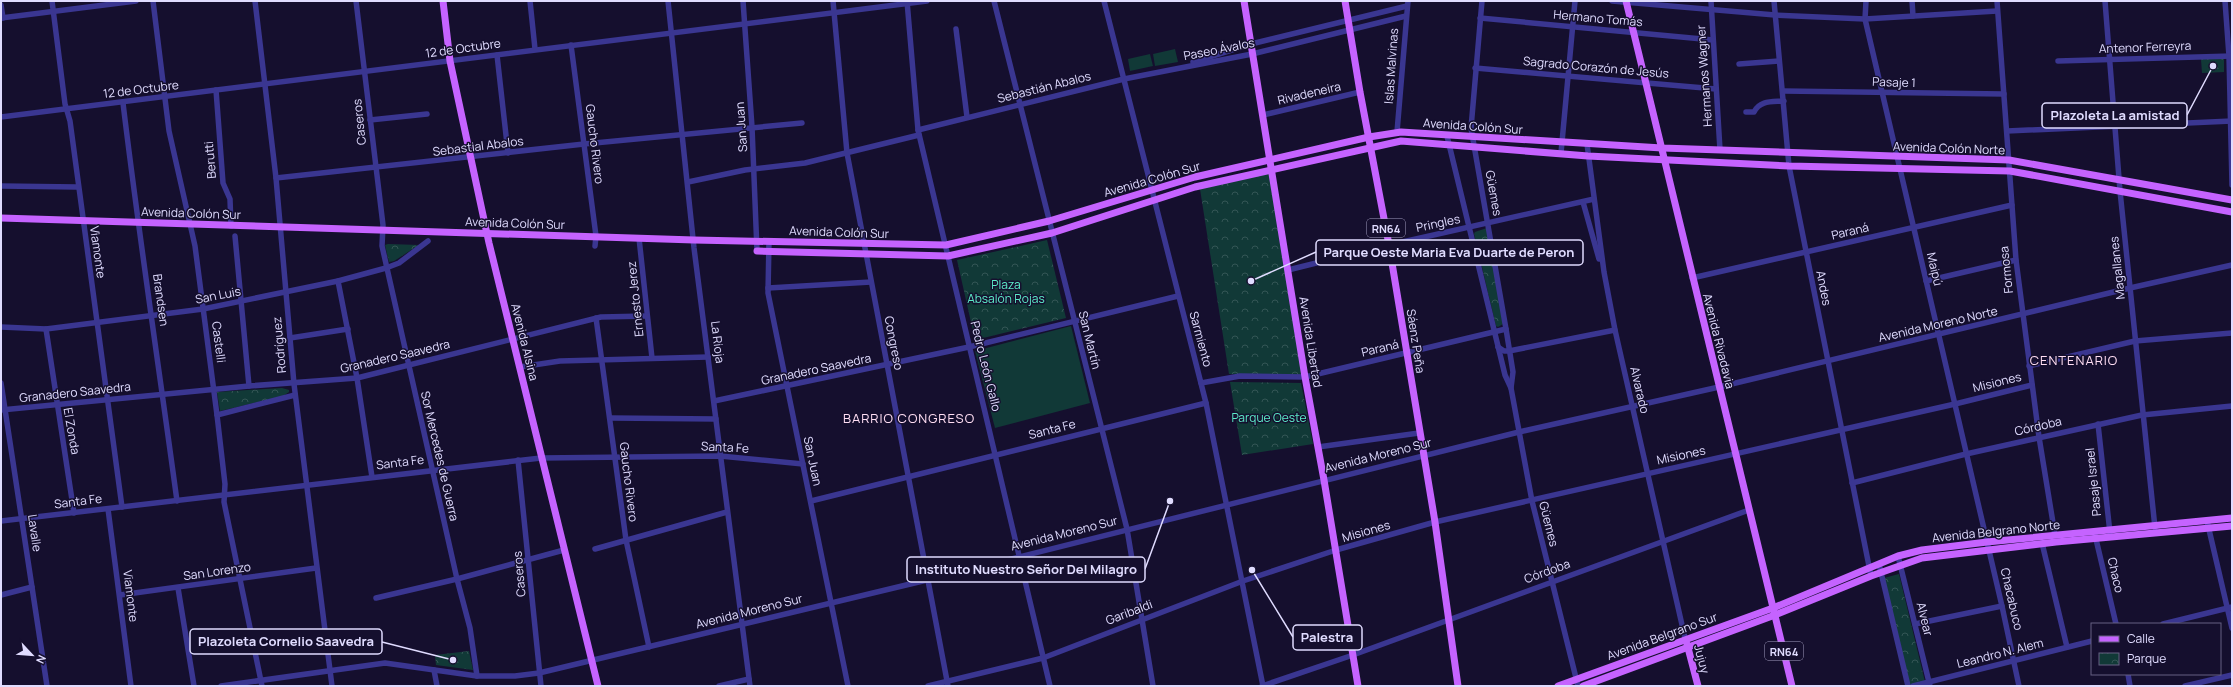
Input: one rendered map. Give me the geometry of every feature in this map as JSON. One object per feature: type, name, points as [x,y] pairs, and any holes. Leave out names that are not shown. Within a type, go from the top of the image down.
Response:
[{"type":"main road","name":"Avenida Alsina","points":[[443,1],[450,61],[488,233],[541,458],[598,686]]},
{"type":"main road","name":"Avenida Libertad","points":[[1244,1],[1305,377],[1324,480],[1358,686]]},
{"type":"main road","name":"Sáenz Peña","points":[[1345,1],[1370,148],[1389,245],[1419,433],[1435,522],[1458,686]]},
{"type":"main road","name":"Avenida Rivadavia","points":[[1626,2],[1666,160],[1734,455],[1792,686]]},
{"type":"main road","name":"Avenida Colón Sur","points":[[1,218],[694,240],[946,245],[1049,222],[1152,189],[1270,160],[1397,132],[1473,138],[1662,148]]},
{"type":"main road","name":"Avenida Colón Sur","points":[[757,251],[948,256],[1052,233],[1195,187],[1402,141],[1475,148],[1666,160]]},
{"type":"main road","name":"Avenida Colón Norte","points":[[1662,148],[2009,160],[2232,200]]},
{"type":"main road","name":"Avenida Colón Norte","points":[[1666,160],[1789,166],[2010,171],[2232,212]]},
{"type":"main road","name":"Avenida Belgrano Norte","points":[[1775,616],[1872,576],[1922,558],[2110,533],[2208,524],[2232,518]]},
{"type":"main road","name":"Avenida Belgrano Norte","points":[[2208,524],[2232,526]]},
{"type":"main road","name":"Avenida Belgrano Norte","points":[[1773,608],[1898,556],[1922,550],[2055,535],[2095,535]]},
{"type":"main road","name":"Avenida Belgrano Sur","points":[[1558,686],[1577,683],[1685,638],[1773,608]]},
{"type":"main road","name":"Avenida Belgrano Sur","points":[[1583,686],[1775,616]]},
{"type":"main road","name":"Jujuy","points":[[1685,638],[1698,686]]},
{"type":"street","name":"Viamonte","points":[[52,1],[98,323],[122,507]]},
{"type":"street","points":[[1,5],[2,18],[136,1]]},
{"type":"street","name":"Castelli","points":[[153,1],[175,163],[190,224],[203,309],[225,484],[224,495],[262,683]]},
{"type":"street","name":"Rodríguez","points":[[256,1],[281,228],[285,292],[295,395],[332,686]]},
{"type":"street","name":"Caseros","points":[[356,1],[382,230],[381,240]]},
{"type":"street","points":[[530,1],[535,49]]},
{"type":"street","name":"La Rioja","points":[[668,1],[708,357],[750,686]]},
{"type":"street","name":"San Juan","points":[[743,1],[752,127],[757,251]]},
{"type":"street","name":"Congreso","points":[[833,1],[847,153],[947,684]]},
{"type":"street","name":"12 de Octubre","points":[[1,117],[123,103],[535,49],[744,26],[927,1]]},
{"type":"street","name":"San Martín","points":[[994,1],[1127,529],[1153,686]]},
{"type":"street","name":"Sarmiento","points":[[1104,1],[1206,403],[1228,505],[1263,686]]},
{"type":"street","name":"Güemes","points":[[1482,1],[1471,128],[1489,223],[1510,351],[1513,372],[1511,388]]},
{"type":"street","points":[[1561,153],[1575,1]]},
{"type":"street","points":[[1612,1],[1775,14],[1865,19],[1997,11]]},
{"type":"street","name":"Hermanos Wagner","points":[[1710,1],[1720,150]]},
{"type":"street","name":"Andes","points":[[1774,1],[1789,166],[1827,361],[1869,568],[1872,576]]},
{"type":"street","name":"Maipú","points":[[1866,1],[1865,19],[1987,542]]},
{"type":"street","points":[[1912,1],[1913,16]]},
{"type":"street","name":"Formosa","points":[[1997,1],[2016,260],[2039,437],[2055,535]]},
{"type":"street","name":"Magallanes","points":[[2105,1],[2111,60],[2120,191],[2155,530]]},
{"type":"street","points":[[2225,1],[2231,56],[2232,185]]},
{"type":"street","name":"Pedro León Gallo","points":[[907,3],[918,133],[996,454],[1050,686]]},
{"type":"street","name":"Paseo Ávalos","points":[[1176,68],[1251,44],[1407,4]]},
{"type":"street","name":"Islas Malvinas","points":[[1397,132],[1407,4]]},
{"type":"street","name":"Paseo Ávalos","points":[[1176,68],[1252,54],[1406,16]]},
{"type":"street","name":"Hermano Tomás","points":[[1480,18],[1713,40]]},
{"type":"street","points":[[956,29],[967,117]]},
{"type":"street","name":"Gaucho Rivero","points":[[571,45],[596,236],[595,246]]},
{"type":"street","points":[[497,55],[508,153]]},
{"type":"street","name":"Antenor Ferreyra","points":[[2058,61],[2231,56]]},
{"type":"street","points":[[1739,64],[1779,61]]},
{"type":"street","name":"Sebastián Abalos","points":[[688,182],[754,169],[801,164],[918,133],[967,117],[1176,68]]},
{"type":"street","name":"Sagrado Corazón de Jesús","points":[[1475,68],[1645,81],[1716,89]]},
{"type":"street","name":"Berutti","points":[[216,90],[223,183],[230,199],[231,226]]},
{"type":"street","name":"Pasaje 1","points":[[1783,90],[1882,93],[2004,94]]},
{"type":"street","name":"Rivadeneira","points":[[1263,115],[1360,92]]},
{"type":"street","points":[[1746,112],[1754,112],[1760,104],[1764,102],[1784,101]]},
{"type":"street","name":"Brandsen","points":[[123,103],[137,222],[152,316],[177,501]]},
{"type":"street","points":[[370,120],[427,114]]},
{"type":"street","points":[[2007,131],[2231,121]]},
{"type":"street","name":"Sebastial Abalos","points":[[276,178],[375,169],[584,144],[802,123]]},
{"type":"street","name":"Güemes","points":[[1447,136],[1498,347],[1511,388],[1532,501],[1577,683]]},
{"type":"street","name":"Alvarado","points":[[1587,144],[1604,272],[1615,330],[1685,638]]},
{"type":"street","points":[[1,186],[78,187]]},
{"type":"street","name":"Pringles","points":[[1288,270],[1389,245],[1594,199]]},
{"type":"street","points":[[1583,202],[1604,272]]},
{"type":"street","name":"Paraná","points":[[1692,278],[2012,205]]},
{"type":"street","points":[[235,236],[249,386]]},
{"type":"street","name":"Ernesto Jerez","points":[[640,238],[652,358]]},
{"type":"street","name":"Sor Mercedes de Guerra","points":[[381,240],[386,268],[457,579],[470,628],[477,676]]},
{"type":"street","name":"San Luis","points":[[1,327],[46,329],[203,309],[241,302],[338,281],[386,268],[399,263],[428,241]]},
{"type":"street","name":"San Juan","points":[[769,241],[768,288],[786,387],[832,602],[848,686]]},
{"type":"street","points":[[1926,281],[2016,260]]},
{"type":"street","name":"Avenida Moreno Norte","points":[[1719,387],[2130,288],[2232,266]]},
{"type":"street","points":[[338,281],[357,378],[372,477]]},
{"type":"street","points":[[768,288],[871,282]]},
{"type":"street","name":"Granadero Saavedra","points":[[714,401],[887,366],[1178,296]]},
{"type":"street","name":"Granadero Saavedra","points":[[3,410],[57,406],[249,386],[294,384],[357,378],[596,318],[647,316]]},
{"type":"street","name":"Gaucho Rivero","points":[[596,318],[611,418],[614,457],[626,540],[649,647]]},
{"type":"street","name":"El Zonda","points":[[46,329],[74,513]]},
{"type":"street","points":[[290,338],[348,329]]},
{"type":"street","name":"Paraná","points":[[1305,377],[1506,329]]},
{"type":"street","points":[[1498,347],[1504,351],[1510,351],[1615,330]]},
{"type":"street","name":"Misiones","points":[[2029,366],[2135,342],[2232,333]]},
{"type":"street","points":[[520,367],[560,361],[708,357]]},
{"type":"street","points":[[1201,382],[1240,376],[1305,377]]},
{"type":"street","name":"Lavalle","points":[[1,383],[3,410],[22,520],[47,686]]},
{"type":"street","name":"Misiones","points":[[1336,550],[1435,522],[1532,501],[1648,473],[1734,455],[2032,385]]},
{"type":"street","name":"Avenida Moreno Sur","points":[[221,686],[262,683],[330,670],[386,663],[477,676],[514,676],[539,673],[927,580],[1019,555],[1228,505],[1423,455],[1719,387]]},
{"type":"street","points":[[217,415],[295,395]]},
{"type":"street","name":"Santa Fe","points":[[811,501],[1206,403]]},
{"type":"street","name":"Córdoba","points":[[1852,483],[1966,454],[2142,415],[2232,406]]},
{"type":"street","points":[[611,418],[716,419]]},
{"type":"street","name":"Pasaje Israel","points":[[2098,424],[2110,533]]},
{"type":"street","points":[[1318,447],[1419,433]]},
{"type":"street","name":"Santa Fe","points":[[1,521],[22,520],[541,458],[720,456],[802,464]]},
{"type":"street","name":"Caseros","points":[[518,460],[541,686]]},
{"type":"street","name":"Viamonte","points":[[108,509],[131,686]]},
{"type":"street","name":"Córdoba","points":[[1263,686],[1353,655],[1749,510]]},
{"type":"street","points":[[595,549],[727,512]]},
{"type":"street","points":[[2208,524],[2230,608],[2232,628]]},
{"type":"street","name":"Chaco","points":[[2095,535],[2116,623]]},
{"type":"street","name":"Chacabuco","points":[[1987,542],[2019,686]]},
{"type":"street","points":[[2042,543],[2067,647]]},
{"type":"street","points":[[376,598],[457,579],[564,550]]},
{"type":"street","name":"Garibaldi","points":[[928,686],[947,684],[1043,658],[1243,581],[1336,550]]},
{"type":"street","name":"Alvear","points":[[1898,556],[1930,684]]},
{"type":"street","points":[[1879,564],[1908,686]]},
{"type":"street","name":"San Lorenzo","points":[[120,595],[316,568]]},
{"type":"street","points":[[1,595],[32,587]]},
{"type":"street","points":[[178,588],[194,686]]},
{"type":"street","points":[[1915,624],[2002,606]]},
{"type":"street","points":[[2167,623],[2230,608]]},
{"type":"street","name":"Leandro N. Alem","points":[[1913,686],[1930,684],[2014,660],[2091,641]]},
{"type":"street","points":[[434,670],[437,686]]},
{"type":"street","points":[[2128,675],[2130,686]]},
{"type":"street","points":[[2185,686],[2232,675]]},
{"type":"street","points":[[719,686],[749,679]]},
{"type":"green space","points":[[1175,49],[1178,62],[1155,66],[1153,54]]},
{"type":"green space","points":[[1150,54],[1153,66],[1130,71],[1128,59]]},
{"type":"green space","points":[[2201,59],[2224,59],[2224,72],[2202,73]]},
{"type":"green space","points":[[1271,173],[1303,375],[1229,374],[1200,189]]},
{"type":"green space","points":[[1487,228],[1503,324],[1498,327],[1496,326],[1474,234],[1475,232]]},
{"type":"green space","name":"Plaza Absalón Rojas","points":[[1047,240],[1066,318],[975,340],[957,260]]},
{"type":"green space","points":[[385,245],[419,245],[394,261],[389,262]]},
{"type":"green space","points":[[1071,326],[1090,403],[995,428],[975,351]]},
{"type":"green space","name":"Parque Oeste","points":[[1230,382],[1301,383],[1313,444],[1242,455]]},
{"type":"green space","points":[[282,388],[289,390],[289,392],[283,396],[220,411],[217,392]]},
{"type":"green space","points":[[1899,574],[1926,686],[1910,686],[1884,578]]},
{"type":"green space","points":[[469,651],[473,670],[436,665],[435,655]]},
{"type":"place","name":"Plazoleta La amistad","points":[[2213,66]]},
{"type":"place","name":"Parque Oeste Maria Eva Duarte de Peron","points":[[1251,281]]},
{"type":"place","name":"Instituto Nuestro Señor Del Milagro","points":[[1170,501]]},
{"type":"place","name":"Palestra","points":[[1252,570]]},
{"type":"place","name":"Plazoleta Cornelio Saavedra","points":[[453,660]]},
{"type":"district","name":"CENTENARIO","points":[[2074,360]]},
{"type":"district","name":"BARRIO CONGRESO","points":[[909,418]]}]
